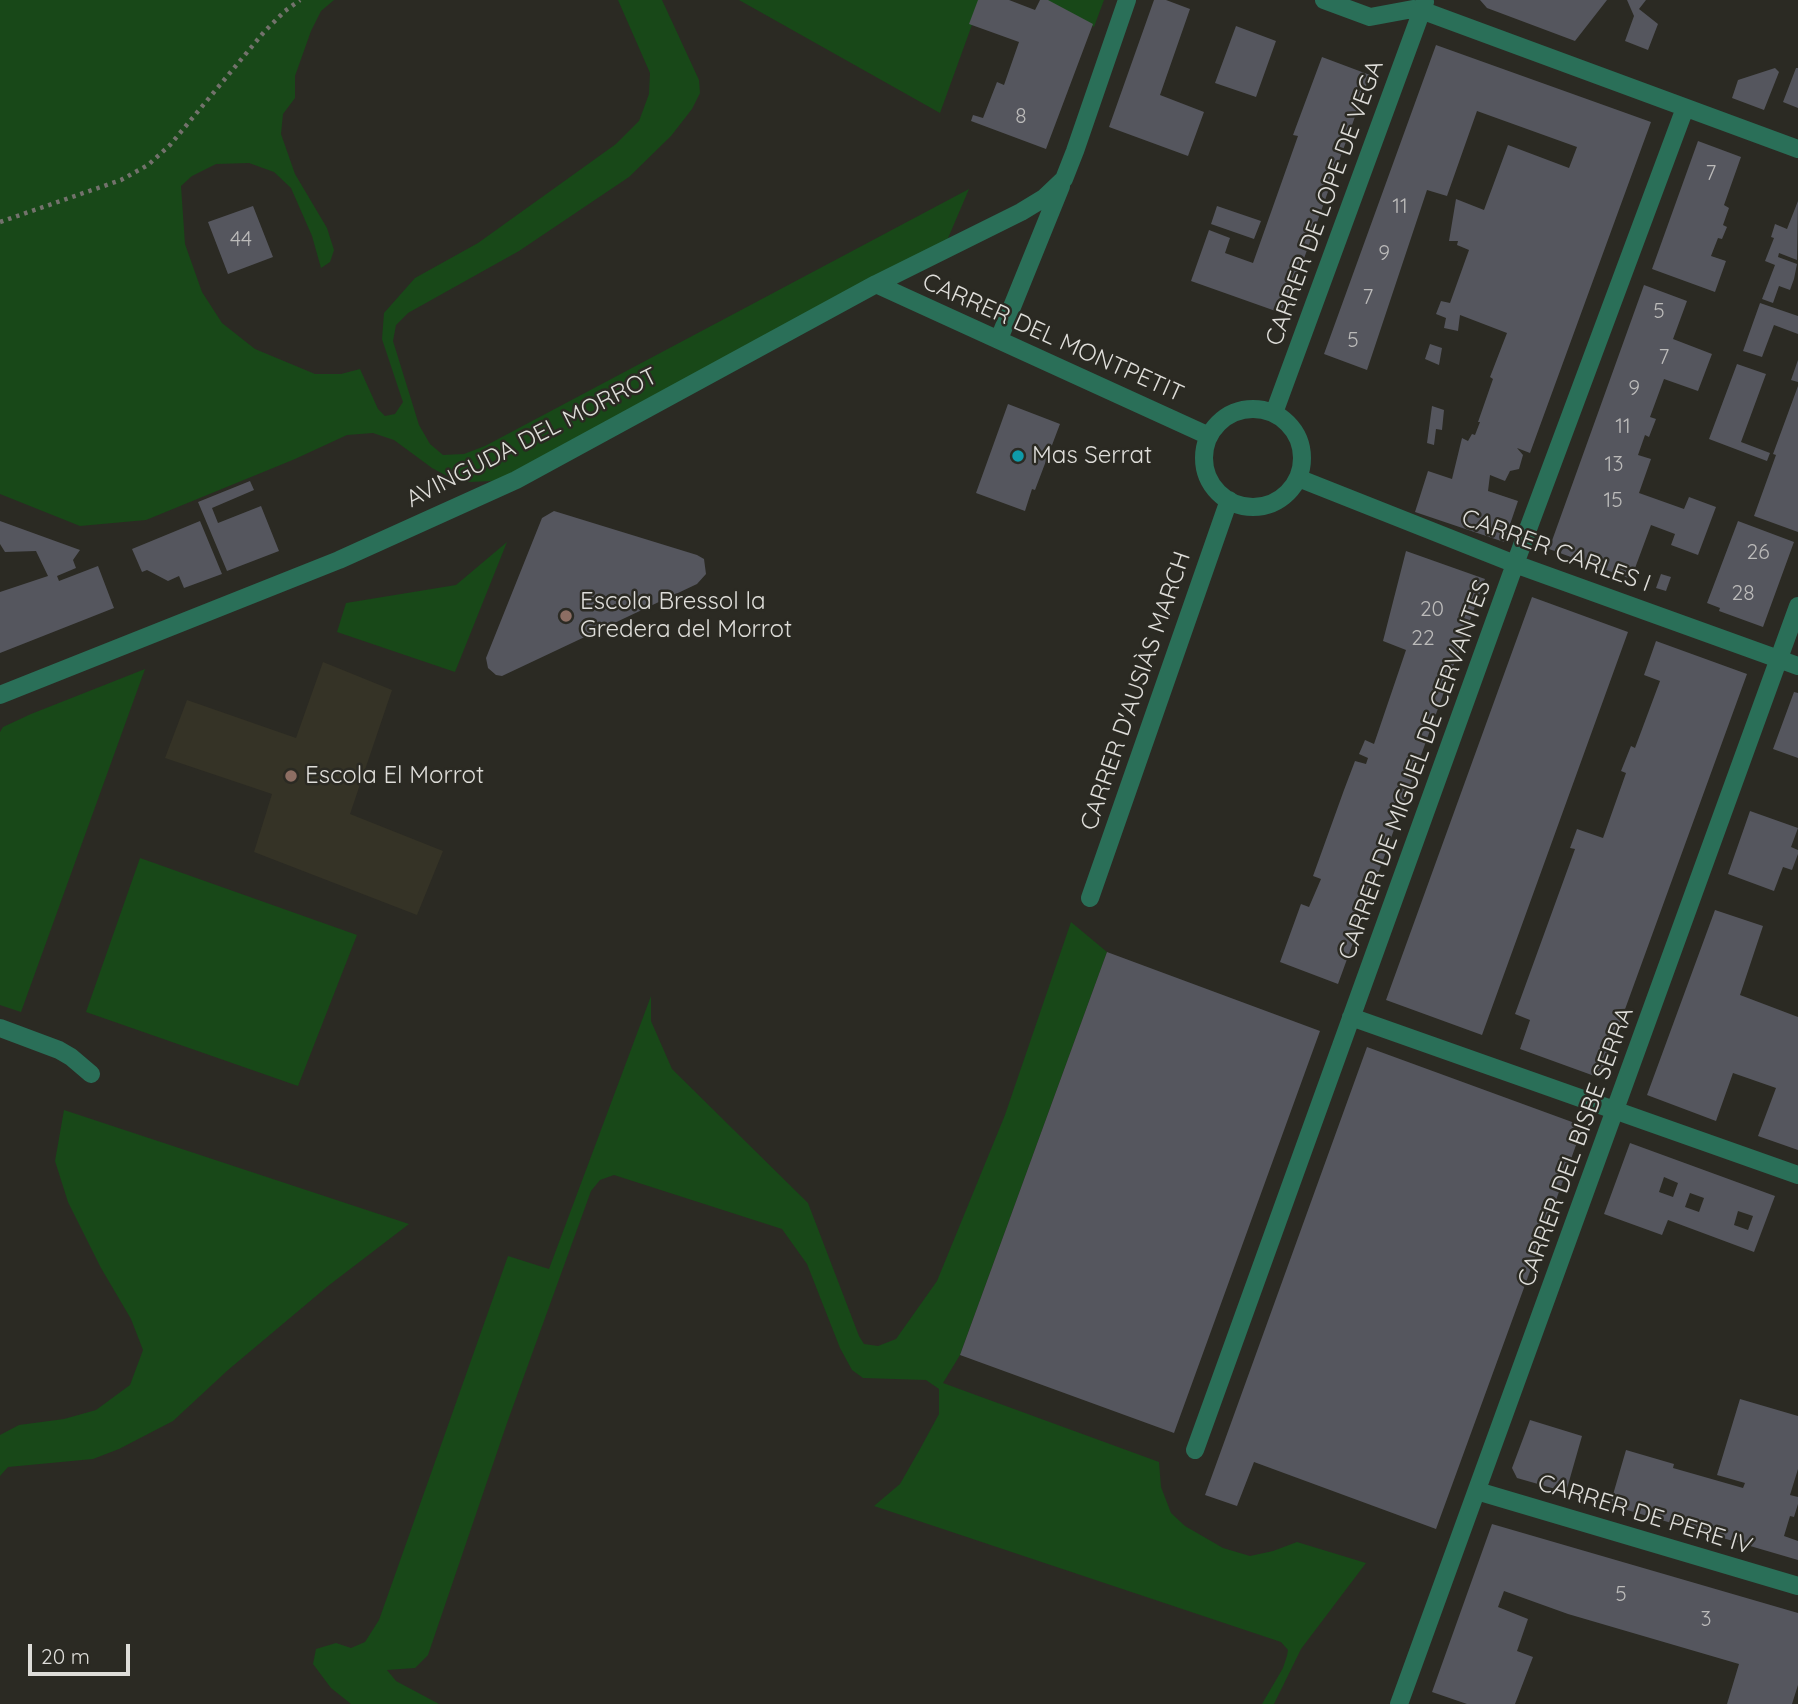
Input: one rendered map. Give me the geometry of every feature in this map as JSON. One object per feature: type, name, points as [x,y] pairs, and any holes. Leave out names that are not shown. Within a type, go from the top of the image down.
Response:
[{"type":"street","name":"AVINGUDA DEL MORROT","points":[[999,340],[1076,151],[1126,0]]},
{"type":"street","points":[[1324,0],[1370,17],[1424,5],[1685,108],[1798,149]]},
{"type":"street","name":"CARRER DE LOPE DE VEGA","points":[[1274,412],[1424,5]]},
{"type":"street","name":"CARRER DE MIGUEL DE CERVANTES","points":[[1195,1450],[1515,564],[1685,108]]},
{"type":"street","name":"AVINGUDA DEL MORROT","points":[[0,695],[339,560],[516,480],[876,284],[1021,212],[1044,198],[1064,179]]},
{"type":"street","name":"CARRER DEL MONTPETIT","points":[[876,284],[1209,436]]},
{"type":"street","points":[[1259,409],[1274,412],[1292,427],[1302,448],[1303,464],[1298,478],[1289,492],[1276,502],[1252,506],[1229,500],[1217,491],[1207,472],[1205,450],[1209,436],[1218,423],[1237,412],[1259,409]]},
{"type":"street","name":"CARRER CARLES I","points":[[1298,478],[1515,564],[1798,666]]},
{"type":"street","name":"CARRER D'AUSIÀS MARCH","points":[[1090,898],[1229,500]]},
{"type":"street","name":"CARRER DEL BISBE SERRA","points":[[1399,1704],[1798,607]]},
{"type":"street","points":[[1351,1017],[1798,1175]]},
{"type":"street","points":[[0,1028],[59,1050],[91,1074]]},
{"type":"street","name":"CARRER DE PERE IV","points":[[1477,1491],[1798,1586]]},
{"type":"path","points":[[0,222],[121,180],[148,165],[170,145],[264,33],[300,0]]},
{"type":"shaded area","name":"Escola El Morrot","points":[[323,662],[392,690],[350,814],[443,851],[417,915],[254,852],[272,794],[165,758],[187,700],[296,738]]},
{"type":"green space","points":[[0,0],[334,0],[321,11],[311,31],[295,76],[295,98],[283,114],[281,134],[295,174],[327,228],[334,250],[330,262],[321,268],[312,236],[291,188],[274,172],[249,163],[216,164],[192,176],[181,186],[185,244],[202,292],[222,323],[255,349],[315,374],[341,374],[360,369],[378,409],[385,416],[395,414],[403,402],[382,339],[384,313],[415,278],[478,243],[616,144],[639,121],[649,94],[650,73],[618,0],[662,0],[699,80],[700,93],[692,109],[671,136],[629,177],[519,251],[408,313],[396,325],[393,341],[419,425],[430,444],[443,455],[464,454],[485,446],[969,189],[943,250],[516,480],[469,482],[449,477],[394,440],[373,433],[347,435],[146,520],[80,526],[0,494]]},
{"type":"green space","points":[[739,0],[981,0],[940,113]]},
{"type":"green space","points":[[1045,0],[1104,0],[1094,27]]},
{"type":"green space","points":[[507,542],[455,672],[337,632],[346,603],[456,585]]},
{"type":"green space","points":[[145,669],[21,1012],[0,1005],[0,732],[3,727],[31,714]]},
{"type":"green space","points":[[140,858],[357,935],[298,1086],[86,1012]]},
{"type":"green space","points":[[1071,922],[1107,952],[960,1355],[943,1383],[1159,1462],[1161,1487],[1171,1513],[1185,1526],[1223,1548],[1250,1556],[1297,1542],[1366,1563],[1301,1649],[1274,1704],[1262,1704],[1287,1656],[1288,1650],[1281,1642],[874,1506],[900,1484],[920,1449],[939,1414],[939,1389],[926,1380],[863,1378],[852,1370],[840,1348],[807,1264],[782,1229],[614,1175],[600,1180],[591,1191],[507,1423],[428,1655],[415,1668],[387,1670],[396,1681],[439,1704],[351,1704],[331,1688],[313,1664],[316,1649],[336,1643],[351,1648],[365,1642],[379,1620],[508,1256],[549,1269],[651,996],[651,1021],[672,1069],[808,1203],[859,1336],[864,1344],[878,1346],[896,1339],[937,1281],[1005,1115]]},
{"type":"green space","points":[[64,1110],[409,1224],[328,1286],[228,1370],[173,1421],[119,1449],[93,1459],[8,1467],[0,1476],[0,1435],[19,1425],[64,1419],[96,1410],[130,1385],[143,1350],[131,1319],[101,1268],[68,1202],[55,1161]]},
{"type":"building","points":[[978,0],[1009,0],[1035,10],[1040,0],[1048,0],[1093,24],[1046,149],[971,121],[973,115],[983,118],[997,82],[1004,85],[1019,42],[969,24]]},
{"type":"building","points":[[1154,0],[1166,0],[1190,9],[1160,95],[1204,112],[1188,156],[1109,127]]},
{"type":"building","points":[[1480,0],[1607,0],[1575,41],[1487,8]]},
{"type":"building","points":[[1627,0],[1646,0],[1639,9],[1658,24],[1648,50],[1625,41],[1634,16]]},
{"type":"building","points":[[1236,26],[1276,41],[1256,97],[1215,83]]},
{"type":"building","points":[[1436,45],[1651,122],[1530,453],[1517,448],[1523,455],[1519,469],[1510,471],[1505,481],[1490,475],[1488,491],[1518,501],[1504,542],[1415,512],[1428,471],[1452,479],[1462,438],[1468,441],[1472,434],[1475,435],[1493,379],[1490,377],[1507,333],[1460,315],[1458,331],[1444,328],[1446,318],[1436,314],[1441,301],[1450,303],[1469,250],[1457,245],[1458,241],[1449,241],[1456,199],[1484,210],[1508,145],[1569,168],[1577,147],[1477,111],[1447,196],[1427,190],[1367,370],[1324,354]]},
{"type":"building","points":[[1322,57],[1370,75],[1284,314],[1191,281],[1209,230],[1230,238],[1225,253],[1253,263],[1298,136],[1293,135]]},
{"type":"building","points":[[1775,68],[1779,72],[1764,110],[1732,98],[1738,80]]},
{"type":"building","points":[[1798,68],[1798,108],[1783,102]]},
{"type":"building","points":[[1698,141],[1741,157],[1724,205],[1729,208],[1723,225],[1727,227],[1722,239],[1718,238],[1711,256],[1726,261],[1715,292],[1652,269]]},
{"type":"building","points":[[1798,201],[1797,260],[1779,253],[1778,257],[1797,264],[1794,279],[1790,290],[1779,286],[1773,303],[1762,299],[1775,265],[1765,261],[1774,238],[1771,237],[1775,224],[1787,229]]},
{"type":"building","points":[[253,206],[273,257],[228,274],[208,222]]},
{"type":"building","points":[[1217,206],[1261,221],[1254,239],[1211,224]]},
{"type":"building","points":[[1644,285],[1687,301],[1673,339],[1712,354],[1698,391],[1664,379],[1650,417],[1656,419],[1649,437],[1645,435],[1638,455],[1651,459],[1639,493],[1684,509],[1689,497],[1716,507],[1698,555],[1671,545],[1675,534],[1651,525],[1631,579],[1549,549]]},
{"type":"building","points":[[1760,303],[1798,316],[1798,334],[1774,325],[1762,357],[1743,351]]},
{"type":"building","points":[[1430,344],[1442,348],[1439,365],[1425,359]]},
{"type":"building","points":[[1798,360],[1798,382],[1791,380]]},
{"type":"building","points":[[1737,364],[1766,374],[1741,442],[1770,453],[1767,461],[1709,439]]},
{"type":"building","points":[[1798,386],[1798,532],[1754,516]]},
{"type":"building","name":"Mas Serrat","points":[[1008,404],[1060,424],[1025,511],[976,493]]},
{"type":"building","points":[[1432,406],[1444,410],[1442,430],[1436,429],[1434,445],[1427,443]]},
{"type":"building","points":[[250,481],[254,490],[212,508],[218,523],[261,506],[279,551],[227,571],[198,502]]},
{"type":"building","name":"Escola Bressol la Gredera del Morrot","points":[[554,511],[697,555],[704,559],[706,574],[697,584],[502,676],[496,675],[488,668],[486,658],[542,518]]},
{"type":"building","points":[[0,521],[80,550],[73,560],[76,568],[57,576],[59,581],[98,566],[114,608],[0,653],[0,592],[48,576],[36,551],[5,552],[0,544]]},
{"type":"building","points":[[200,521],[222,574],[184,588],[179,576],[168,581],[147,570],[142,572],[132,549]]},
{"type":"building","points":[[1738,521],[1794,542],[1763,627],[1719,611],[1720,608],[1707,603]]},
{"type":"building","points":[[1406,551],[1485,579],[1338,984],[1280,962],[1301,904],[1309,907],[1321,879],[1313,876],[1344,790],[1355,761],[1366,764],[1368,758],[1359,754],[1365,740],[1374,744],[1406,650],[1383,641]]},
{"type":"building","points":[[1661,574],[1671,577],[1666,591],[1656,588]]},
{"type":"building","points":[[1532,597],[1628,632],[1482,1035],[1386,1000]]},
{"type":"building","points":[[1656,641],[1747,674],[1600,1078],[1520,1049],[1530,1020],[1515,1014],[1575,849],[1570,848],[1577,829],[1603,838],[1626,773],[1621,771],[1631,746],[1635,748],[1660,681],[1644,675]]},
{"type":"building","points":[[1794,692],[1798,693],[1798,758],[1773,749]]},
{"type":"building","points":[[1750,811],[1798,828],[1791,847],[1798,850],[1792,870],[1783,867],[1774,891],[1728,874]]},
{"type":"building","points":[[1715,910],[1763,926],[1740,995],[1798,1017],[1798,1150],[1758,1136],[1776,1088],[1733,1073],[1716,1121],[1647,1095]]},
{"type":"building","points":[[1107,952],[1320,1031],[1174,1433],[960,1355]]},
{"type":"building","points":[[1367,1047],[1583,1126],[1436,1529],[1254,1462],[1237,1506],[1205,1495]]},
{"type":"building","points":[[1630,1143],[1775,1196],[1754,1252],[1668,1220],[1662,1235],[1604,1214]],"holes":[[[1664,1177],[1678,1183],[1673,1197],[1659,1192]],[[1690,1193],[1704,1198],[1699,1212],[1685,1207]],[[1738,1211],[1753,1216],[1748,1230],[1734,1225]]]},
{"type":"building","points":[[1740,1399],[1798,1416],[1798,1469],[1790,1495],[1798,1497],[1798,1504],[1794,1517],[1790,1516],[1784,1536],[1798,1541],[1798,1560],[1610,1505],[1626,1450],[1674,1464],[1673,1468],[1743,1488],[1745,1483],[1717,1475]]},
{"type":"building","points":[[1530,1420],[1582,1436],[1566,1492],[1517,1478],[1512,1468]]},
{"type":"building","points":[[1492,1524],[1798,1613],[1798,1685],[1792,1704],[1727,1704],[1739,1664],[1568,1614],[1504,1591],[1498,1607],[1528,1619],[1517,1651],[1533,1657],[1515,1704],[1467,1704],[1432,1692]]},
{"type":"place","name":"Mas Serrat","points":[[1018,456]]},
{"type":"place","name":"Escola Bressol la Gredera del Morrot","points":[[566,616]]},
{"type":"place","name":"Escola El Morrot","points":[[291,776]]}]
